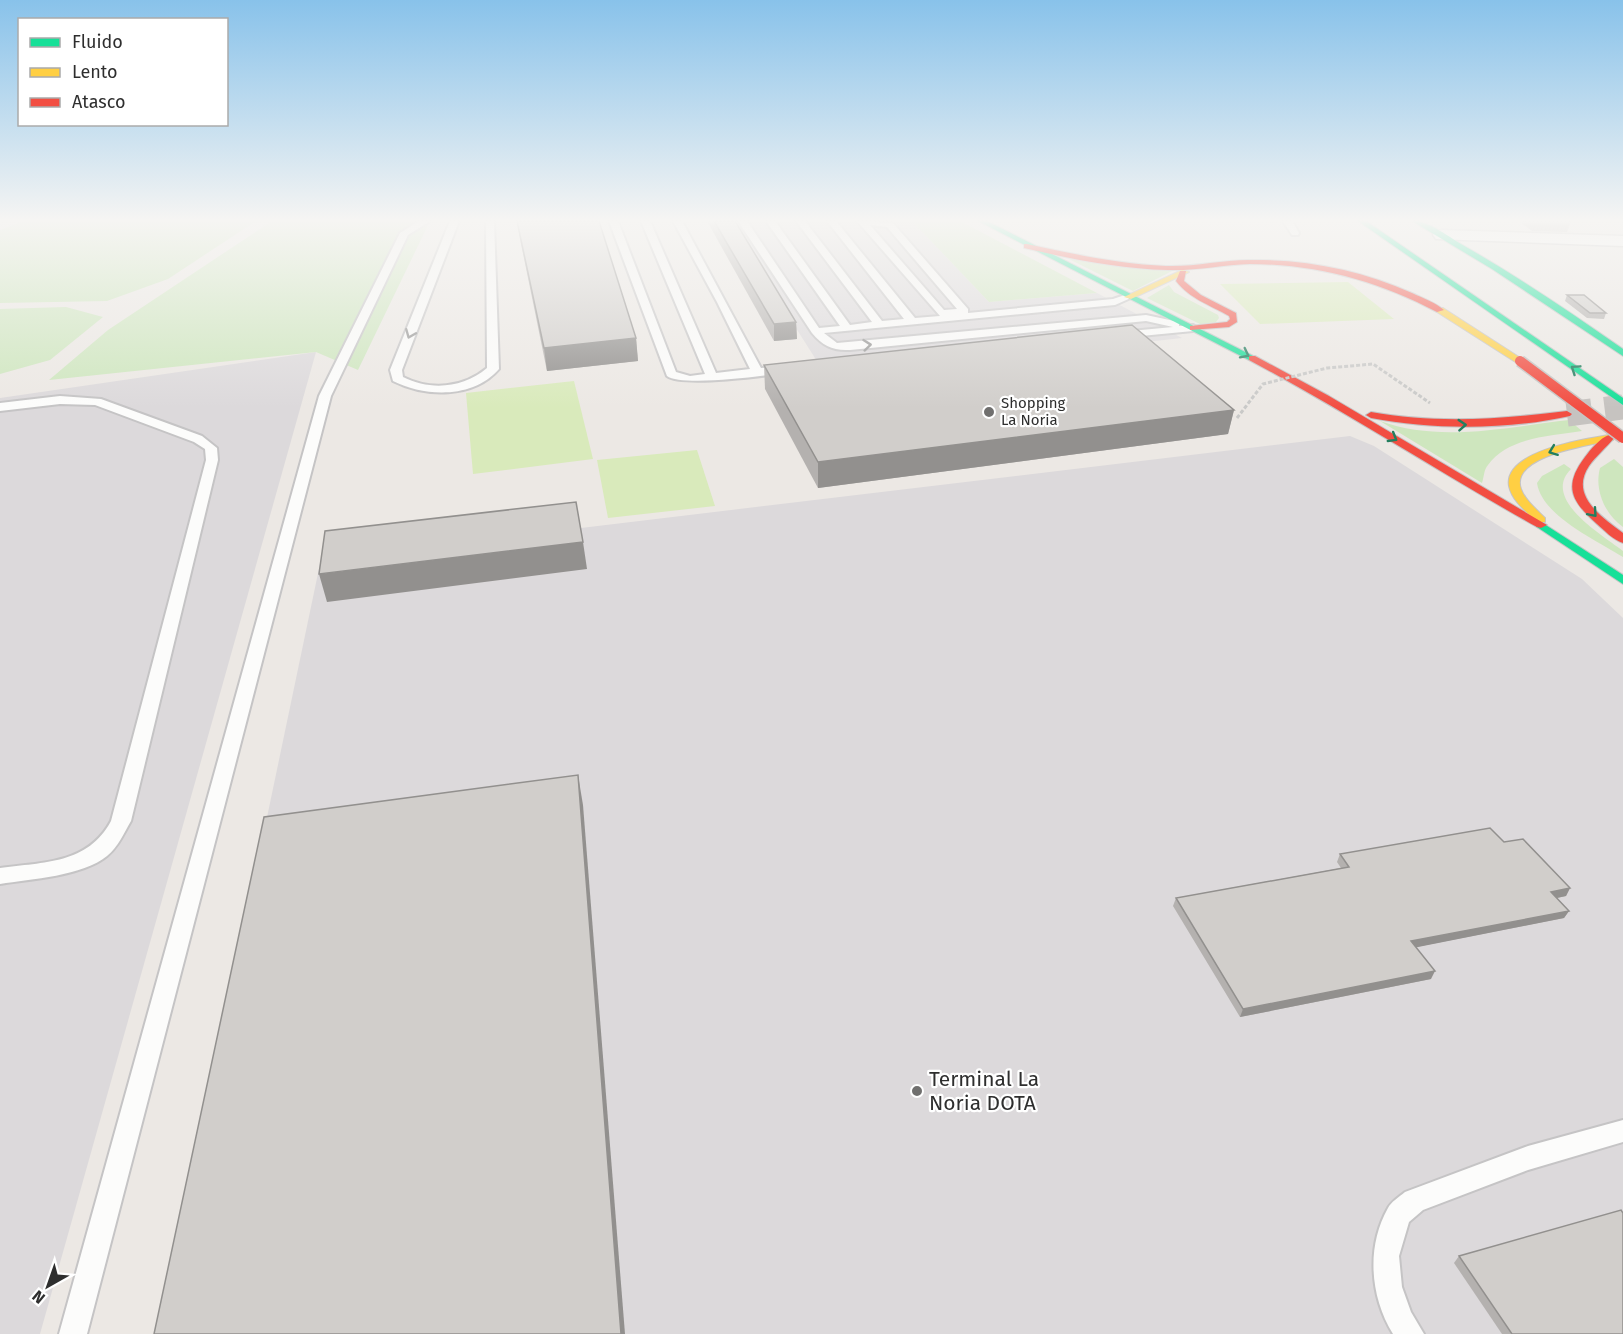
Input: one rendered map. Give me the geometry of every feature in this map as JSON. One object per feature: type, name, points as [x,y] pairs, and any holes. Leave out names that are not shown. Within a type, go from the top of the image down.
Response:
[{"type":"main road","points":[[1102,283],[1193,328],[1343,407],[1498,502],[1550,530],[1623,580]]},
{"type":"main road","points":[[1123,294],[1154,283]]},
{"type":"main road","points":[[1181,283],[1192,296],[1233,315],[1234,320],[1229,324],[1193,328]]},
{"type":"main road","points":[[1381,283],[1412,295],[1520,361]]},
{"type":"main road","points":[[1416,283],[1520,361],[1616,438]]},
{"type":"main road","points":[[1451,283],[1623,402]]},
{"type":"main road","points":[[1520,283],[1622,354]]},
{"type":"main road","points":[[1590,361],[1623,390]]},
{"type":"main road","points":[[1343,407],[1402,422],[1455,426],[1567,414]]},
{"type":"main road","points":[[1550,530],[1518,494],[1514,479],[1518,470],[1540,456],[1565,446],[1616,438]]},
{"type":"main road","points":[[1616,438],[1596,450],[1576,478],[1577,489],[1591,512],[1623,539]]},
{"type":"main road","points":[[1601,565],[1623,591]]},
{"type":"lane","points":[[73,1334],[325,396],[380,283]]},
{"type":"lane","points":[[430,283],[396,370],[397,379],[407,385],[437,389],[462,386],[477,381],[493,369],[491,283]]},
{"type":"lane","points":[[637,283],[671,374],[676,378],[690,380],[803,368]]},
{"type":"lane","points":[[672,283],[712,377]]},
{"type":"lane","points":[[712,283],[757,372]]},
{"type":"lane","points":[[784,283],[826,344],[839,347],[1146,318],[1193,328]]},
{"type":"lane","points":[[815,283],[848,328]]},
{"type":"lane","points":[[847,283],[879,325]]},
{"type":"lane","points":[[881,283],[912,322]]},
{"type":"lane","points":[[915,283],[941,313],[1123,294]]},
{"type":"lane","points":[[940,283],[964,311]]},
{"type":"lane","points":[[816,331],[1115,302],[1123,294]]},
{"type":"lane","points":[[1112,336],[1193,328]]},
{"type":"lane","points":[[0,407],[60,400],[97,402],[198,438],[211,448],[212,460],[121,821],[113,838],[98,853],[74,862],[0,876]]},
{"type":"lane","points":[[1410,1334],[1401,1321],[1388,1287],[1386,1256],[1398,1215],[1414,1201],[1528,1158],[1623,1131]]},
{"type":"path","points":[[1237,418],[1263,384],[1327,369],[1373,364],[1430,404]]},
{"type":"shaded area","points":[[768,283],[971,283],[989,302],[1097,293],[1182,338],[827,377]]},
{"type":"shaded area","points":[[316,352],[40,1334],[0,1334],[0,398]]},
{"type":"shaded area","name":"Terminal La Noria DOTA","points":[[1350,436],[1374,446],[1582,579],[1623,618],[1623,1334],[159,1334],[321,559]]},
{"type":"green space","points":[[0,283],[156,283],[107,301],[0,303]]},
{"type":"green space","points":[[178,283],[400,283],[358,370],[316,352],[49,380],[108,330]]},
{"type":"green space","points":[[971,283],[1078,283],[1097,293],[989,302]]},
{"type":"green space","points":[[1118,283],[1148,283],[1133,291]]},
{"type":"green space","points":[[1350,283],[1394,319],[1260,324],[1220,284]]},
{"type":"green space","points":[[1169,285],[1174,292],[1218,315],[1219,318],[1216,322],[1200,324],[1147,298]]},
{"type":"green space","points":[[66,307],[103,317],[50,360],[0,374],[0,309]]},
{"type":"green space","points":[[574,381],[593,459],[473,474],[466,393]]},
{"type":"green space","points":[[1569,420],[1582,431],[1518,443],[1497,456],[1487,467],[1482,483],[1380,421],[1403,428],[1450,432],[1498,429]]},
{"type":"green space","points":[[697,450],[715,506],[608,518],[597,460]]},
{"type":"green space","points":[[1614,459],[1623,467],[1623,527],[1606,508],[1600,493],[1600,468]]},
{"type":"green space","points":[[1564,464],[1571,469],[1564,480],[1563,492],[1568,504],[1577,515],[1623,551],[1623,557],[1572,526],[1549,506],[1541,495],[1537,483],[1542,476]]},
{"type":"building","points":[[530,283],[619,283],[636,338],[544,348]]},
{"type":"building","points":[[750,283],[773,283],[796,322],[774,324]]},
{"type":"building","points":[[1567,295],[1584,295],[1606,313],[1590,313]]},
{"type":"building","name":"Shopping La Noria","points":[[1132,325],[1234,410],[818,462],[764,365]]},
{"type":"building","points":[[576,502],[583,542],[319,574],[325,531]]},
{"type":"building","points":[[578,775],[621,1334],[154,1334],[264,817]]},
{"type":"building","points":[[1490,828],[1504,842],[1523,839],[1570,888],[1551,892],[1569,911],[1411,941],[1435,971],[1243,1009],[1176,898],[1349,867],[1340,854]]},
{"type":"building","points":[[1621,1210],[1623,1213],[1623,1334],[1512,1334],[1459,1256]]},
{"type":"tunnel","points":[[1567,414],[1623,407]]},
{"type":"traffic: fast","points":[[1104,283],[1252,358]]},
{"type":"traffic: fast","points":[[1451,283],[1623,402]]},
{"type":"traffic: fast","points":[[1520,283],[1623,353]]},
{"type":"traffic: fast","points":[[1541,525],[1623,580]]},
{"type":"traffic: slow","points":[[1128,297],[1159,283]]},
{"type":"traffic: slow","points":[[1440,310],[1520,361]]},
{"type":"traffic: slow","points":[[1541,520],[1518,494],[1514,483],[1516,473],[1524,464],[1552,451],[1609,438]]},
{"type":"traffic: jam","points":[[1182,283],[1191,293],[1233,315],[1234,320],[1229,324],[1193,328]]},
{"type":"traffic: jam","points":[[1381,283],[1440,310]]},
{"type":"traffic: jam","points":[[1252,358],[1289,377],[1541,525]]},
{"type":"traffic: jam","points":[[1520,361],[1623,438]]},
{"type":"traffic: jam","points":[[1371,415],[1420,422],[1469,423],[1567,414]]},
{"type":"traffic: jam","points":[[1609,438],[1582,468],[1577,481],[1577,492],[1582,503],[1592,514],[1623,539]]},
{"type":"place","name":"Shopping La Noria","points":[[989,412]]},
{"type":"place","name":"Terminal La Noria DOTA","points":[[917,1091]]}]
